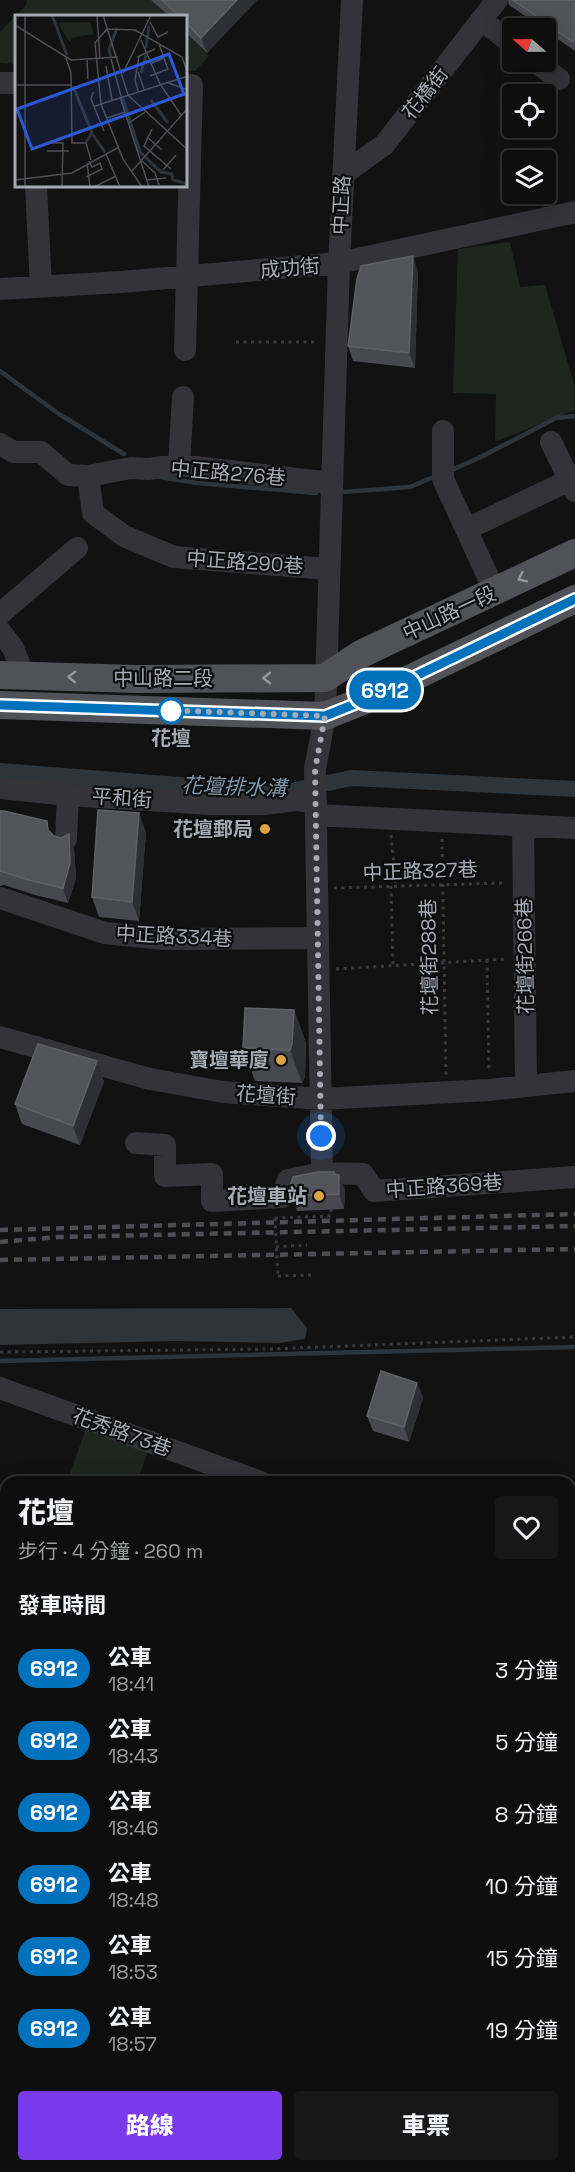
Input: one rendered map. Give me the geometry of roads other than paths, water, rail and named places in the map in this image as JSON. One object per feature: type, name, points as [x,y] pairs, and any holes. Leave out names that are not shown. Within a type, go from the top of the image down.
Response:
[{"type":"main road","name":"中山路一段","points":[[325,678],[362,654],[575,553]]},
{"type":"main road","points":[[325,716],[370,698],[575,599]]},
{"type":"main road","name":"中山路二段","points":[[12,675],[137,679],[325,678]]},
{"type":"main road","name":"中山路二段","points":[[0,705],[325,716]]},
{"type":"street","name":"中正路","points":[[316,804],[315,770],[325,716],[339,263],[352,0]]},
{"type":"street","name":"花橋街","points":[[343,174],[384,145],[496,0]]},
{"type":"street","points":[[481,20],[502,36]]},
{"type":"street","points":[[550,72],[559,79]]},
{"type":"street","points":[[188,85],[192,85],[188,170]]},
{"type":"street","points":[[36,188],[41,286]]},
{"type":"street","points":[[185,350],[188,188]]},
{"type":"street","name":"成功街","points":[[0,289],[186,277],[339,263],[575,213]]},
{"type":"street","points":[[179,465],[183,397]]},
{"type":"street","points":[[443,431],[443,479],[495,592]]},
{"type":"street","points":[[466,529],[573,485],[551,442]]},
{"type":"street","points":[[0,444],[14,452],[41,452],[68,475],[88,476]]},
{"type":"street","name":"中正路276巷","points":[[88,476],[131,468],[148,469],[179,465],[331,493]]},
{"type":"street","name":"中正路290巷","points":[[88,476],[93,513],[124,536],[174,557],[329,568]]},
{"type":"street","points":[[0,614],[77,548]]},
{"type":"street","points":[[0,631],[13,648],[12,675]]},
{"type":"street","name":"平和街","points":[[0,788],[68,795],[211,804],[264,804],[297,800],[390,819],[575,828]]},
{"type":"street","points":[[66,839],[68,795]]},
{"type":"street","points":[[136,1143],[165,1145],[165,1176],[212,1174],[212,1201],[282,1197],[288,1180],[322,1173],[316,804]]},
{"type":"street","name":"花壇街266巷","points":[[523,826],[526,1086]]},
{"type":"street","name":"中正路334巷","points":[[0,898],[105,933],[164,939],[318,938]]},
{"type":"street","name":"花壇街","points":[[0,1037],[150,1079],[223,1092],[321,1099],[489,1090],[575,1081]]},
{"type":"street","name":"中正路369巷","points":[[322,1173],[363,1174],[374,1191],[575,1177]]},
{"type":"street","name":"花秀路73巷","points":[[0,1388],[245,1476]]},
{"type":"waterway","points":[[0,371],[59,414],[124,454]]},
{"type":"waterway","points":[[449,471],[556,418],[575,416]]},
{"type":"waterway","points":[[342,492],[410,487],[436,476]]},
{"type":"waterway","points":[[160,477],[197,483],[316,493]]},
{"type":"waterway","name":"花壇排水溝","points":[[0,771],[282,793],[351,778],[575,789]]},
{"type":"waterway","points":[[0,1361],[575,1347]]},
{"type":"railway","points":[[0,1230],[575,1214]]},
{"type":"railway","points":[[0,1242],[58,1237],[575,1226]]},
{"type":"railway","points":[[0,1260],[575,1249]]},
{"type":"place","name":"花壇","points":[[171,711]]},
{"type":"place","name":"花壇郵局","points":[[265,829]]},
{"type":"place","name":"寶壇華廈","points":[[281,1060]]},
{"type":"place","name":"花壇車站","points":[[319,1196]]}]
